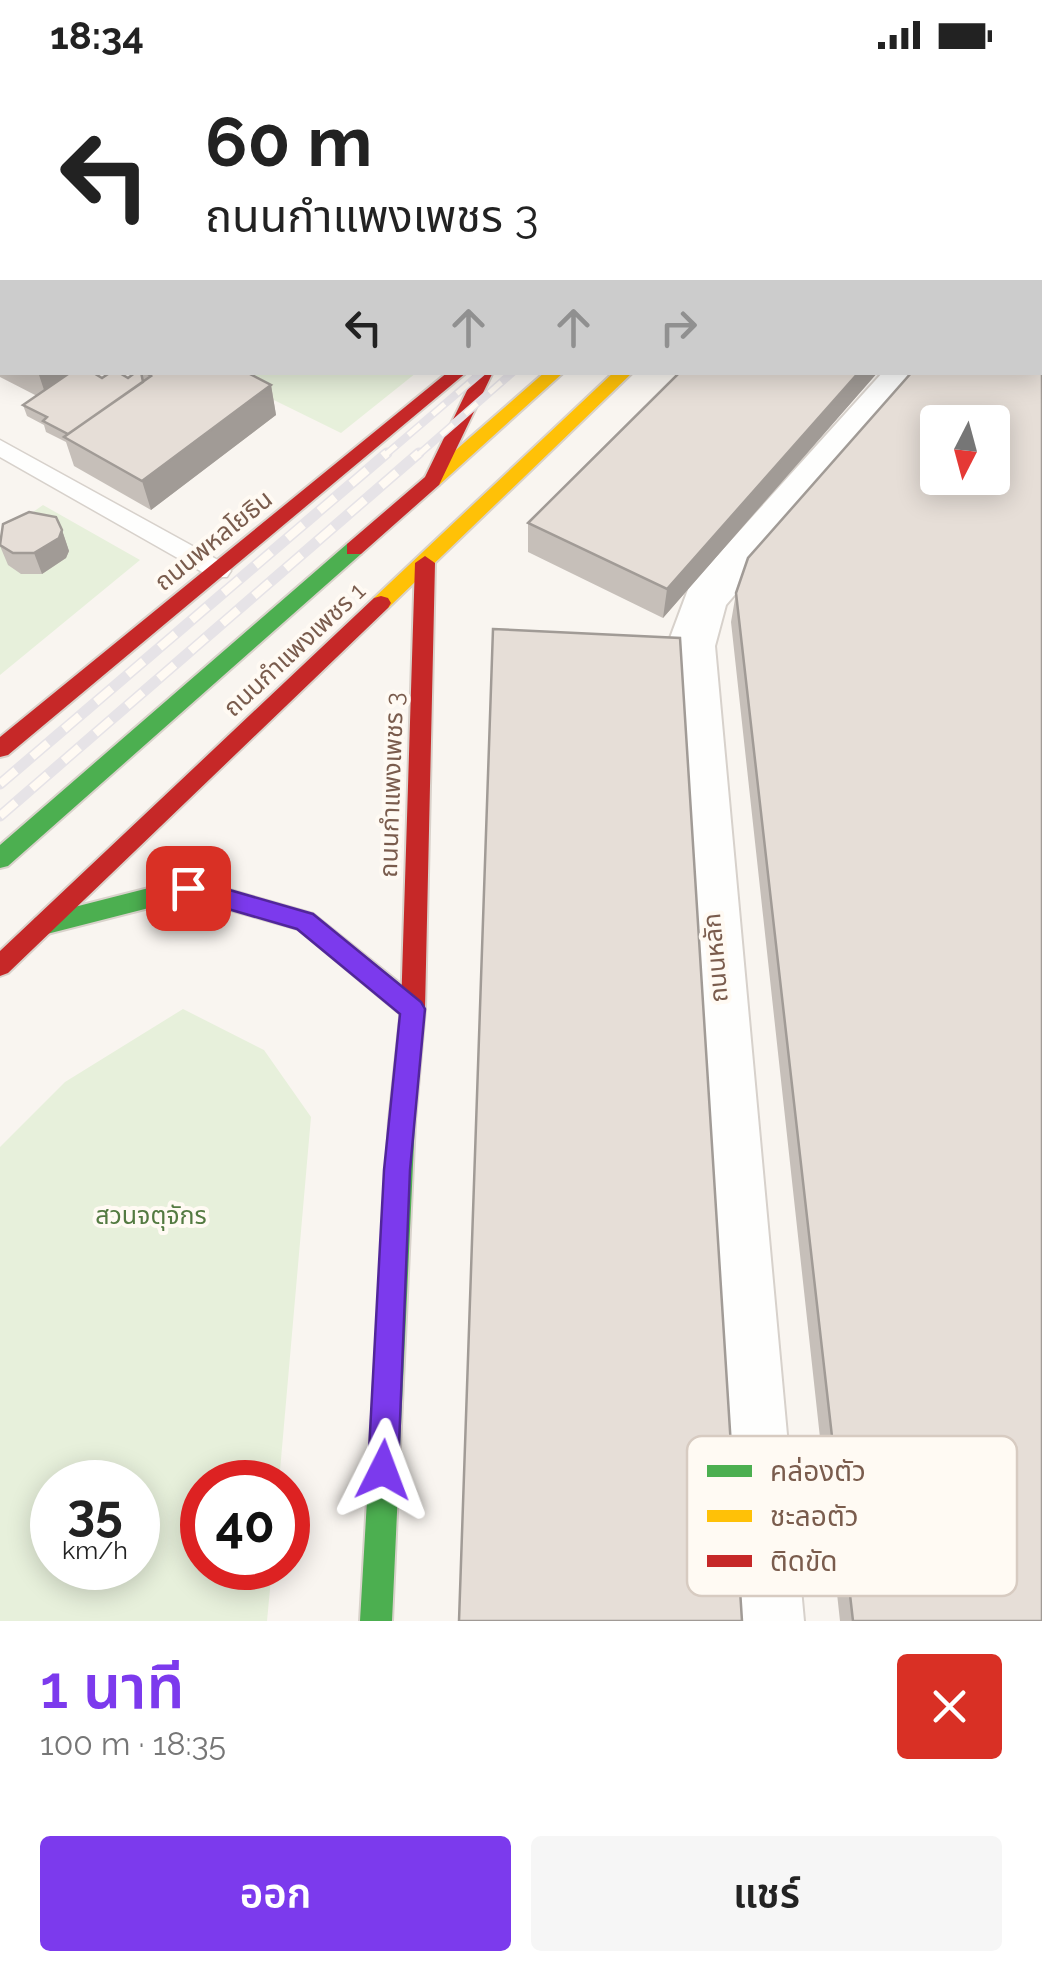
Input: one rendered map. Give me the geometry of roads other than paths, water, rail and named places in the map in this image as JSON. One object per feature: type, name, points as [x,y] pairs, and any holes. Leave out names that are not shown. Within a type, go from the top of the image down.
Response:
[{"type":"main road","name":"ถนนพหลโยธิน","points":[[0,749],[455,375]]},
{"type":"main road","points":[[432,481],[484,375]]},
{"type":"main road","points":[[0,859],[553,375]]},
{"type":"main road","name":"ถนนกำแพงเพชร 1","points":[[0,966],[622,375]]},
{"type":"main road","name":"ถนนกำแพงเพชร 3","points":[[376,1621],[397,1170],[412,1009],[425,563]]},
{"type":"main road","points":[[43,925],[188,888],[305,921],[412,1009]]},
{"type":"street","name":"ถนนหลัก","points":[[753,1436],[690,646],[705,599],[903,375]]},
{"type":"street","name":"ถนนหลัก","points":[[766,1596],[768,1621]]},
{"type":"lane","points":[[0,447],[219,571]]},
{"type":"railway","points":[[384,456],[478,375]]},
{"type":"railway","points":[[417,456],[510,375]]},
{"type":"railway","points":[[0,784],[387,453]]},
{"type":"railway","points":[[0,816],[419,453]]},
{"type":"park label","name":"สวนจตุจักร","points":[[151,1215]]}]
